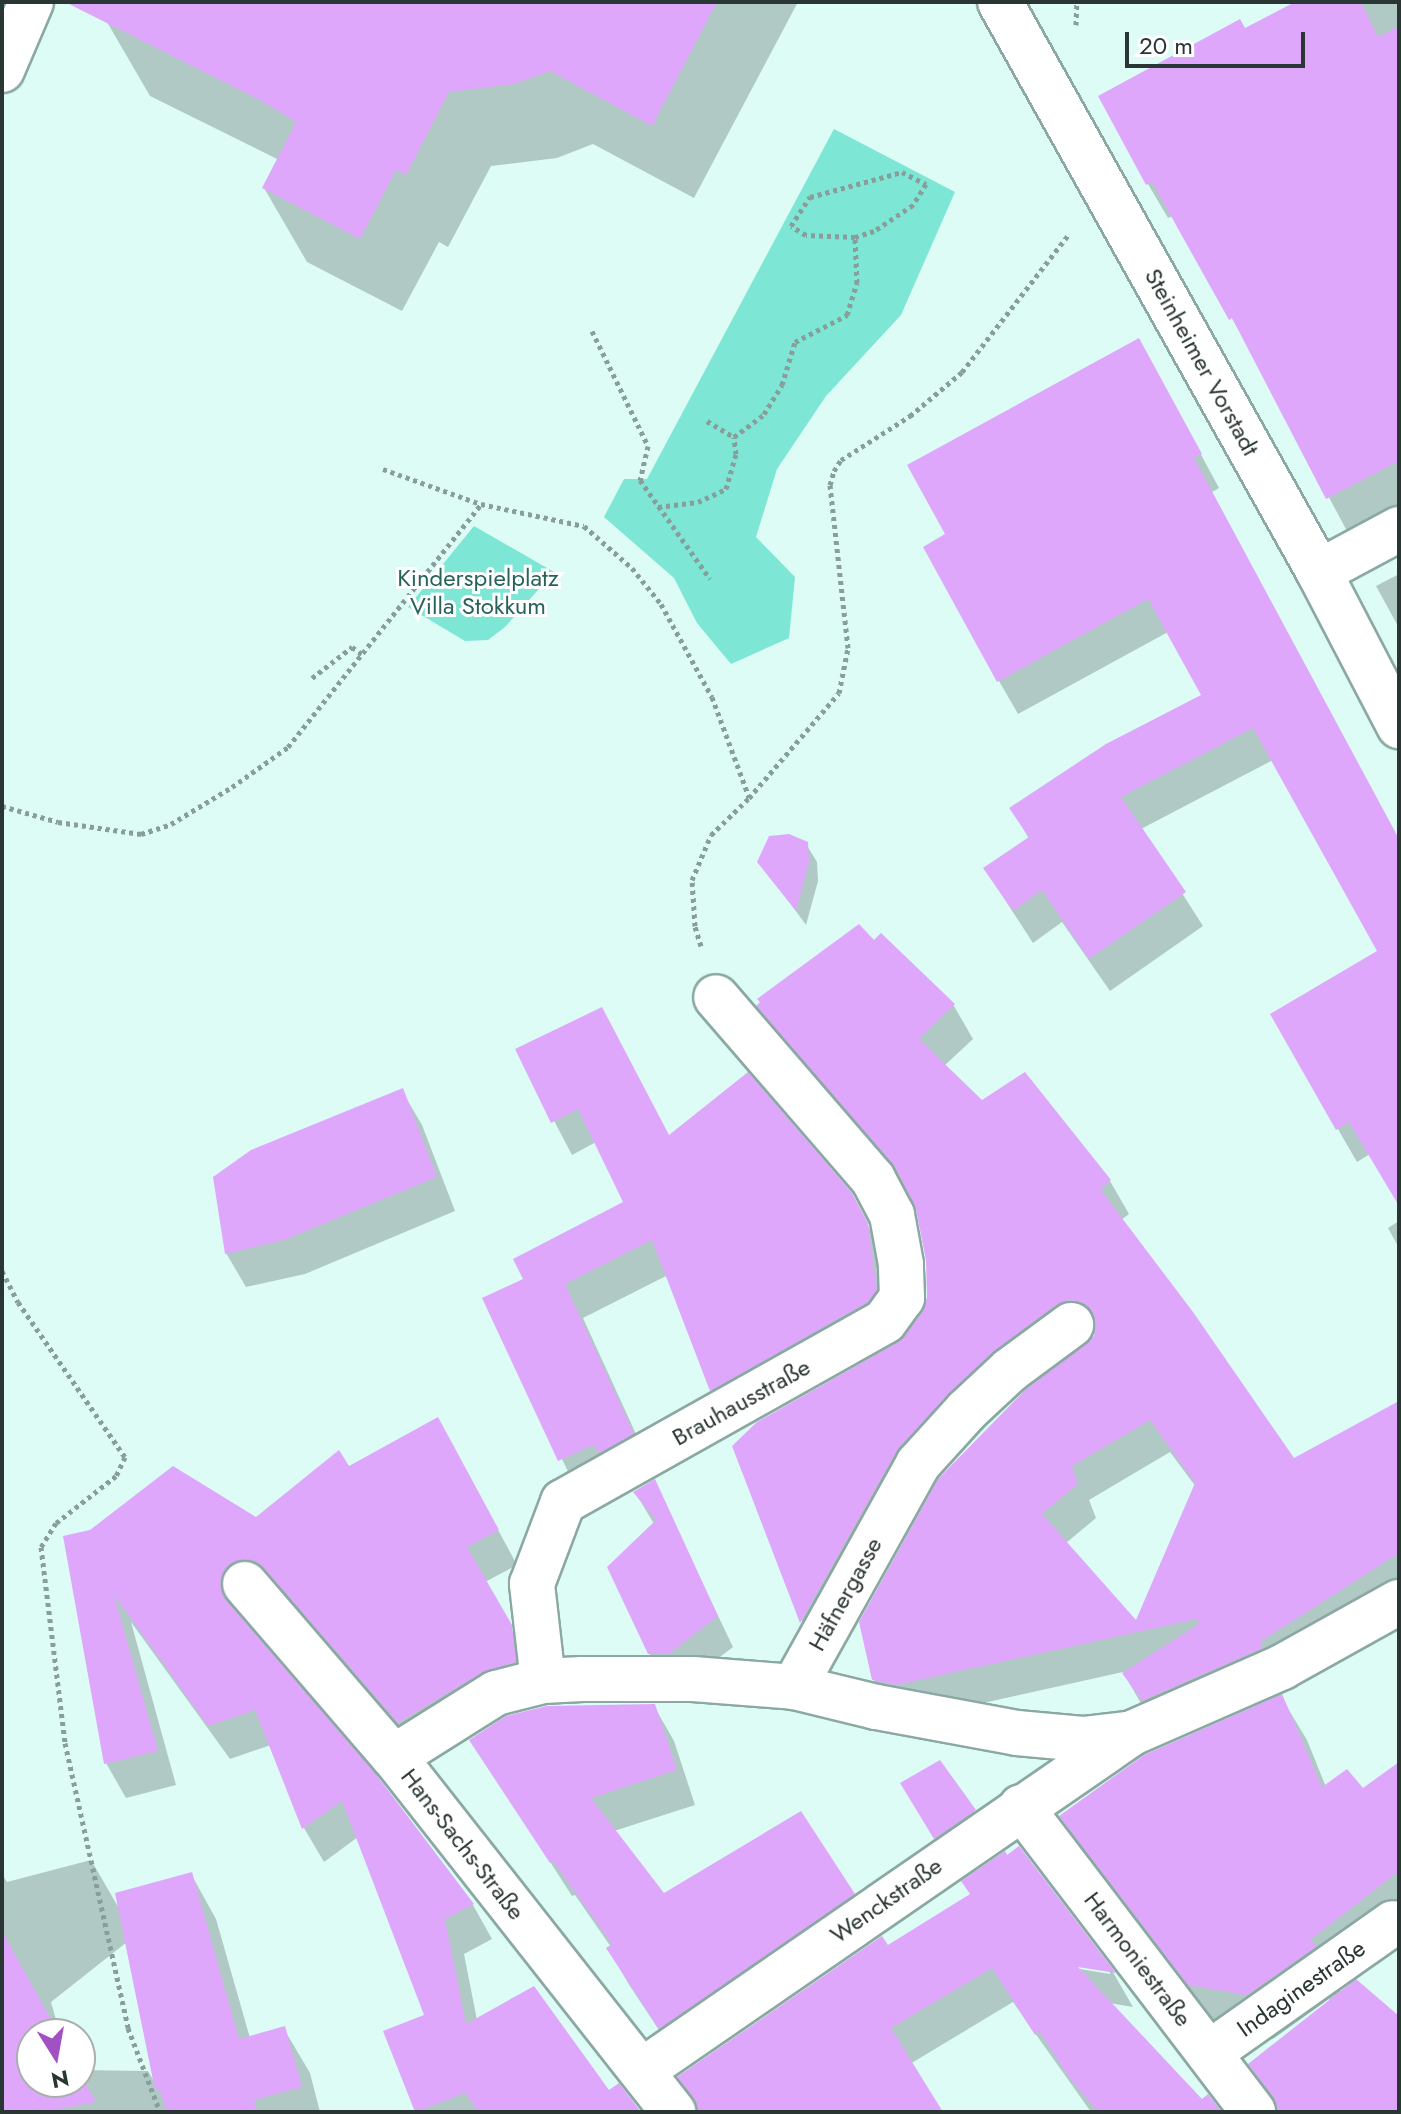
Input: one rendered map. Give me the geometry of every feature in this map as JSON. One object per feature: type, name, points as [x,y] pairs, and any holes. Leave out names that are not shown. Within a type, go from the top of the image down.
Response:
[{"type":"street","points":[[2,70],[31,2]]},
{"type":"street","name":"Steinheimer Vorstadt","points":[[1000,2],[1319,572],[1399,726]]},
{"type":"street","points":[[1319,572],[1399,529]]},
{"type":"street","name":"Brauhausstraße","points":[[543,1681],[532,1584],[563,1502],[885,1321],[902,1298],[901,1264],[892,1215],[873,1179],[716,997]]},
{"type":"street","name":"Häfnergasse","points":[[794,1687],[918,1464],[977,1401],[1071,1325]]},
{"type":"street","name":"Hans-Sachs-Straße","points":[[245,1584],[394,1757],[673,2112]]},
{"type":"street","name":"Wenckstraße","points":[[643,2070],[1132,1733],[1282,1667],[1399,1602]]},
{"type":"street","points":[[394,1757],[496,1693],[543,1681],[693,1679],[794,1687]]},
{"type":"street","name":"Wenckstraße","points":[[794,1687],[876,1707],[1017,1733],[1083,1739],[1132,1733]]},
{"type":"street","name":"Harmoniestraße","points":[[1021,1807],[1253,2112]]},
{"type":"street","name":"Indaginestraße","points":[[1209,2053],[1393,1923]]},
{"type":"path","points":[[902,172],[926,184],[913,205],[874,231],[855,237],[806,235],[791,226],[810,197],[902,172]]},
{"type":"path","points":[[716,997],[695,926],[692,880],[711,835],[749,798],[839,693],[848,648],[830,485],[841,460],[910,416],[962,372],[1065,237],[1115,205]]},
{"type":"path","points":[[734,437],[764,414],[782,385],[795,342],[847,315],[857,283],[855,237]]},
{"type":"path","points":[[592,331],[648,446],[640,480],[710,579]]},
{"type":"path","points":[[707,421],[734,437]]},
{"type":"path","points":[[658,507],[698,502],[726,489],[736,454],[734,437]]},
{"type":"path","points":[[383,469],[481,504],[584,526],[632,568],[661,604],[712,697],[749,798]]},
{"type":"path","points":[[2,806],[58,822],[141,834],[171,824],[232,787],[288,747],[481,504]]},
{"type":"path","points":[[312,678],[352,647],[362,654]]},
{"type":"path","points":[[2,1271],[18,1302],[125,1457],[116,1476],[56,1523],[41,1547],[65,1743],[128,2028],[160,2112]]},
{"type":"green space","points":[[834,129],[955,192],[901,315],[826,396],[777,469],[756,537],[795,577],[789,638],[731,664],[697,623],[674,578],[604,517],[624,479],[647,479]]},
{"type":"green space","name":"Kinderspielplatz Villa Stokkum","points":[[474,526],[554,572],[505,627],[488,640],[465,641],[408,607]]},
{"type":"building","points":[[65,2],[717,2],[652,126],[550,71],[514,84],[449,92],[406,175],[396,170],[360,239],[262,188],[296,122],[258,99]]},
{"type":"building","points":[[1295,2],[1361,2],[1378,37],[1399,26],[1399,461],[1326,499],[1232,318],[1229,320],[1152,182],[1146,185],[1098,96],[1240,19],[1245,28]]},
{"type":"building","points":[[1139,338],[1202,454],[1194,458],[1399,839],[1399,1206],[1349,1122],[1336,1130],[1270,1014],[1377,951],[1253,728],[1121,797],[1186,892],[1089,959],[1042,890],[1013,911],[983,868],[1029,837],[1009,808],[1106,744],[1201,695],[1148,599],[997,682],[923,547],[945,534],[907,465]]},
{"type":"building","points":[[789,834],[808,842],[809,862],[796,911],[757,862],[769,836]]},
{"type":"building","points":[[859,924],[874,940],[881,933],[955,1004],[919,1039],[982,1100],[1025,1072],[1111,1180],[1100,1189],[1193,1312],[1294,1458],[1399,1401],[1399,1553],[1260,1642],[1263,1648],[1142,1701],[1122,1673],[1199,1624],[1197,1619],[896,1685],[872,1680],[859,1622],[938,1479],[1026,1389],[1094,1336],[1096,1323],[1092,1311],[1082,1302],[1069,1300],[1056,1305],[993,1352],[899,1447],[800,1623],[732,1446],[757,1422],[898,1342],[922,1313],[927,1297],[926,1260],[916,1210],[895,1167],[756,1006],[760,1002],[757,999]],"holes":[[[1150,1420],[1195,1483],[1136,1620],[1042,1514],[1078,1484],[1072,1466]]]},
{"type":"building","points":[[602,1007],[669,1135],[748,1072],[852,1193],[868,1223],[877,1290],[868,1302],[710,1391],[652,1240],[565,1284],[634,1434],[600,1453],[593,1445],[558,1461],[482,1298],[523,1279],[513,1259],[623,1202],[578,1109],[551,1123],[515,1049]]},
{"type":"building","points":[[403,1088],[437,1177],[284,1240],[225,1254],[213,1177],[251,1150]]},
{"type":"building","points":[[438,1417],[499,1530],[467,1547],[512,1625],[516,1662],[483,1672],[398,1723],[263,1567],[252,1560],[240,1560],[229,1565],[221,1577],[221,1589],[226,1600],[375,1773],[474,1904],[445,1919],[466,2024],[534,1986],[609,2090],[619,2083],[641,2112],[478,2112],[465,2093],[415,2112],[383,2031],[424,2015],[342,1801],[302,1829],[255,1710],[208,1726],[114,1595],[158,1751],[104,1764],[63,1536],[90,1530],[173,1466],[256,1517],[339,1450],[349,1466]]},
{"type":"building","points":[[655,1479],[718,1616],[669,1654],[648,1654],[607,1567],[656,1520],[633,1492]]},
{"type":"building","points":[[1282,1694],[1322,1787],[1347,1769],[1363,1788],[1399,1762],[1399,1871],[1310,1940],[1317,1946],[1247,1995],[1188,1985],[1059,1816],[1144,1755]]},
{"type":"building","points":[[655,1704],[677,1770],[591,1798],[664,1893],[801,1811],[855,1894],[659,2029],[606,1948],[612,1944],[553,1861],[550,1863],[469,1740],[506,1716],[547,1706]]},
{"type":"building","points":[[940,1760],[976,1810],[934,1839],[900,1783]]},
{"type":"building","points":[[1019,1846],[1116,1973],[1078,1967],[1202,2099],[1208,2094],[1222,2112],[1098,2112],[1068,2076],[1039,2031],[1035,2035],[992,1968],[891,2028],[943,2112],[697,2112],[693,2097],[677,2077],[882,1936],[888,1945],[970,1894],[961,1881],[1005,1851],[1007,1855]]},
{"type":"building","points":[[192,1872],[239,2039],[285,2026],[302,2087],[254,2100],[258,2112],[167,2112],[159,2089],[155,2090],[115,1893]]},
{"type":"building","points":[[2,1931],[50,2018],[16,2018],[16,2098],[94,2098],[96,2102],[43,2112],[2,2112]]},
{"type":"building","points":[[1356,1979],[1399,2016],[1399,2112],[1277,2112],[1273,2097],[1248,2064]]}]
